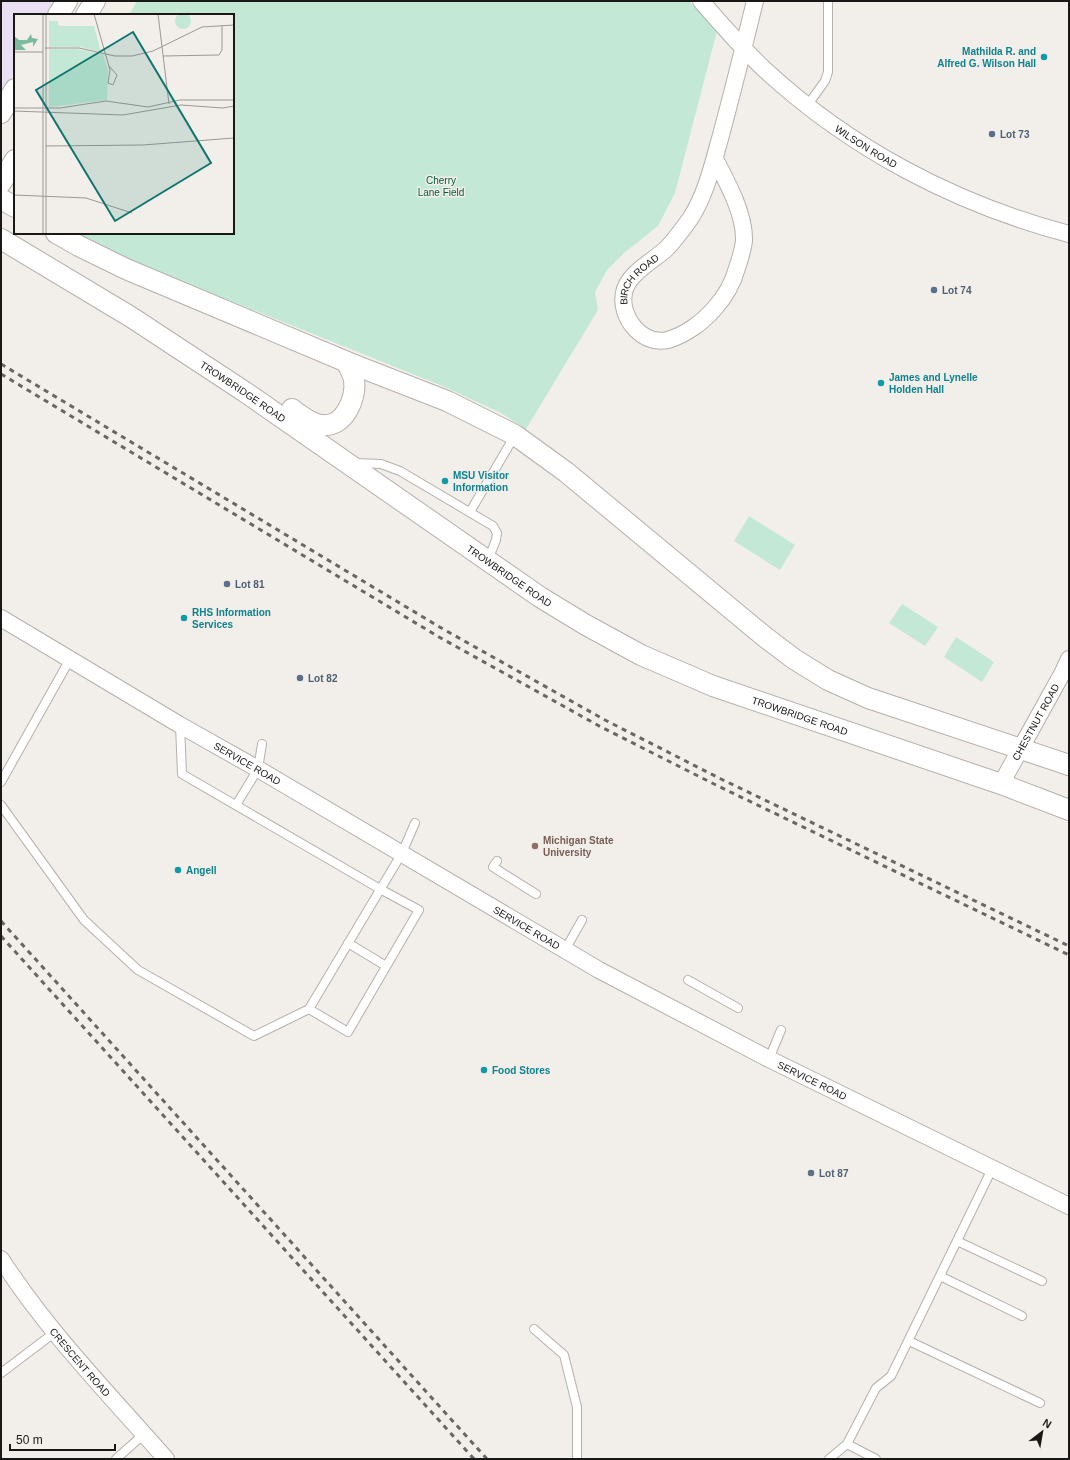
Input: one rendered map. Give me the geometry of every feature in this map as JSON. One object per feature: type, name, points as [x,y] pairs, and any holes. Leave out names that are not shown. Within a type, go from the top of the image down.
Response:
[{"type":"street","points":[[59,14],[67,1]]},
{"type":"street","points":[[72,14],[80,1]]},
{"type":"street","points":[[87,14],[95,1]]},
{"type":"street","points":[[102,14],[109,1]]},
{"type":"street","name":"WILSON ROAD","points":[[701,1],[762,67],[807,106],[869,148],[928,182],[1004,214],[1069,234]]},
{"type":"street","name":"BIRCH ROAD","points":[[714,159],[729,184],[742,226],[744,240],[741,258],[735,276],[720,303],[698,324],[680,335],[668,340],[650,338],[639,333],[631,324],[625,312],[623,302],[624,292],[627,284],[632,278],[666,249],[678,236],[691,218],[701,198],[714,159],[736,80],[755,1]]},
{"type":"street","points":[[1,113],[14,90]]},
{"type":"street","points":[[1,183],[14,162]]},
{"type":"street","points":[[1,198],[14,206]]},
{"type":"street","points":[[58,234],[78,246],[126,269],[347,362],[447,401],[515,435],[566,472],[765,637],[794,659],[828,680],[868,698],[1069,765]]},
{"type":"street","name":"TROWBRIDGE ROAD","points":[[1,239],[131,318],[245,392],[540,597],[586,625],[641,655],[713,686],[1001,784],[1069,810]]},
{"type":"street","points":[[131,318],[166,328],[180,335],[308,421],[322,426],[334,424],[346,413],[353,398],[354,380],[347,362]]},
{"type":"street","name":"SERVICE ROAD","points":[[1,618],[180,725],[258,769],[600,970],[769,1059],[1069,1206]]},
{"type":"street","name":"CHESTNUT ROAD","points":[[1001,784],[1069,659]]},
{"type":"street","name":"CRESCENT ROAD","points":[[1,1259],[20,1288],[54,1333],[166,1459]]},
{"type":"lane","points":[[807,106],[825,81],[828,72],[828,1]]},
{"type":"lane","points":[[470,512],[515,435]]},
{"type":"lane","points":[[348,463],[381,464],[400,471],[493,526],[497,533],[488,560]]},
{"type":"lane","points":[[1,782],[70,659]]},
{"type":"lane","points":[[180,725],[182,774],[419,910],[348,1032],[309,1008]]},
{"type":"lane","points":[[236,806],[258,769],[262,744]]},
{"type":"lane","points":[[1,805],[84,920],[138,970],[254,1036],[309,1008],[402,853],[415,823]]},
{"type":"lane","points":[[497,861],[493,867],[536,894]]},
{"type":"lane","points":[[565,950],[582,920]]},
{"type":"lane","points":[[348,943],[386,966]]},
{"type":"lane","points":[[688,980],[738,1008]]},
{"type":"lane","points":[[769,1059],[781,1030]]},
{"type":"lane","points":[[829,1459],[848,1444],[876,1388],[892,1376],[992,1169]]},
{"type":"lane","points":[[957,1241],[1042,1281]]},
{"type":"lane","points":[[940,1276],[1022,1316]]},
{"type":"lane","points":[[534,1329],[564,1355],[577,1407],[577,1459]]},
{"type":"lane","points":[[1,1373],[54,1333]]},
{"type":"lane","points":[[908,1341],[1040,1403]]},
{"type":"lane","points":[[116,1459],[144,1434]]},
{"type":"lane","points":[[848,1444],[876,1459]]},
{"type":"shaded area","points":[[1,1],[56,1],[49,14],[14,14],[14,73],[1,95]]},
{"type":"green space","name":"Cherry Lane Field","points":[[137,1],[689,1],[717,31],[675,193],[658,226],[624,253],[607,270],[595,292],[598,310],[526,429],[501,413],[445,387],[136,263],[78,234],[234,234],[234,14],[130,14]]},
{"type":"green space","points":[[749,516],[795,545],[780,570],[734,541]]},
{"type":"green space","points":[[902,604],[938,627],[925,646],[889,623]]},
{"type":"green space","points":[[956,637],[994,662],[982,682],[944,657]]},
{"type":"railway","points":[[1,364],[443,629],[605,720],[721,779],[1069,946]]},
{"type":"railway","points":[[1,374],[439,637],[601,727],[718,786],[1069,955]]},
{"type":"railway","points":[[1,921],[487,1459]]},
{"type":"railway","points":[[1,936],[474,1459]]},
{"type":"place","name":"Mathilda R. and Alfred G. Wilson Hall","points":[[1044,57]]},
{"type":"place","name":"Lot 73","points":[[992,134]]},
{"type":"place","name":"Lot 74","points":[[934,290]]},
{"type":"place","name":"James and Lynelle Holden Hall","points":[[881,383]]},
{"type":"place","name":"MSU Visitor Information","points":[[445,481]]},
{"type":"place","name":"Lot 81","points":[[227,584]]},
{"type":"place","name":"RHS Information Services","points":[[184,618]]},
{"type":"place","name":"Lot 82","points":[[300,678]]},
{"type":"place","name":"Michigan State University","points":[[535,846]]},
{"type":"place","name":"Angell","points":[[178,870]]},
{"type":"place","name":"Food Stores","points":[[484,1070]]},
{"type":"place","name":"Lot 87","points":[[811,1173]]}]
